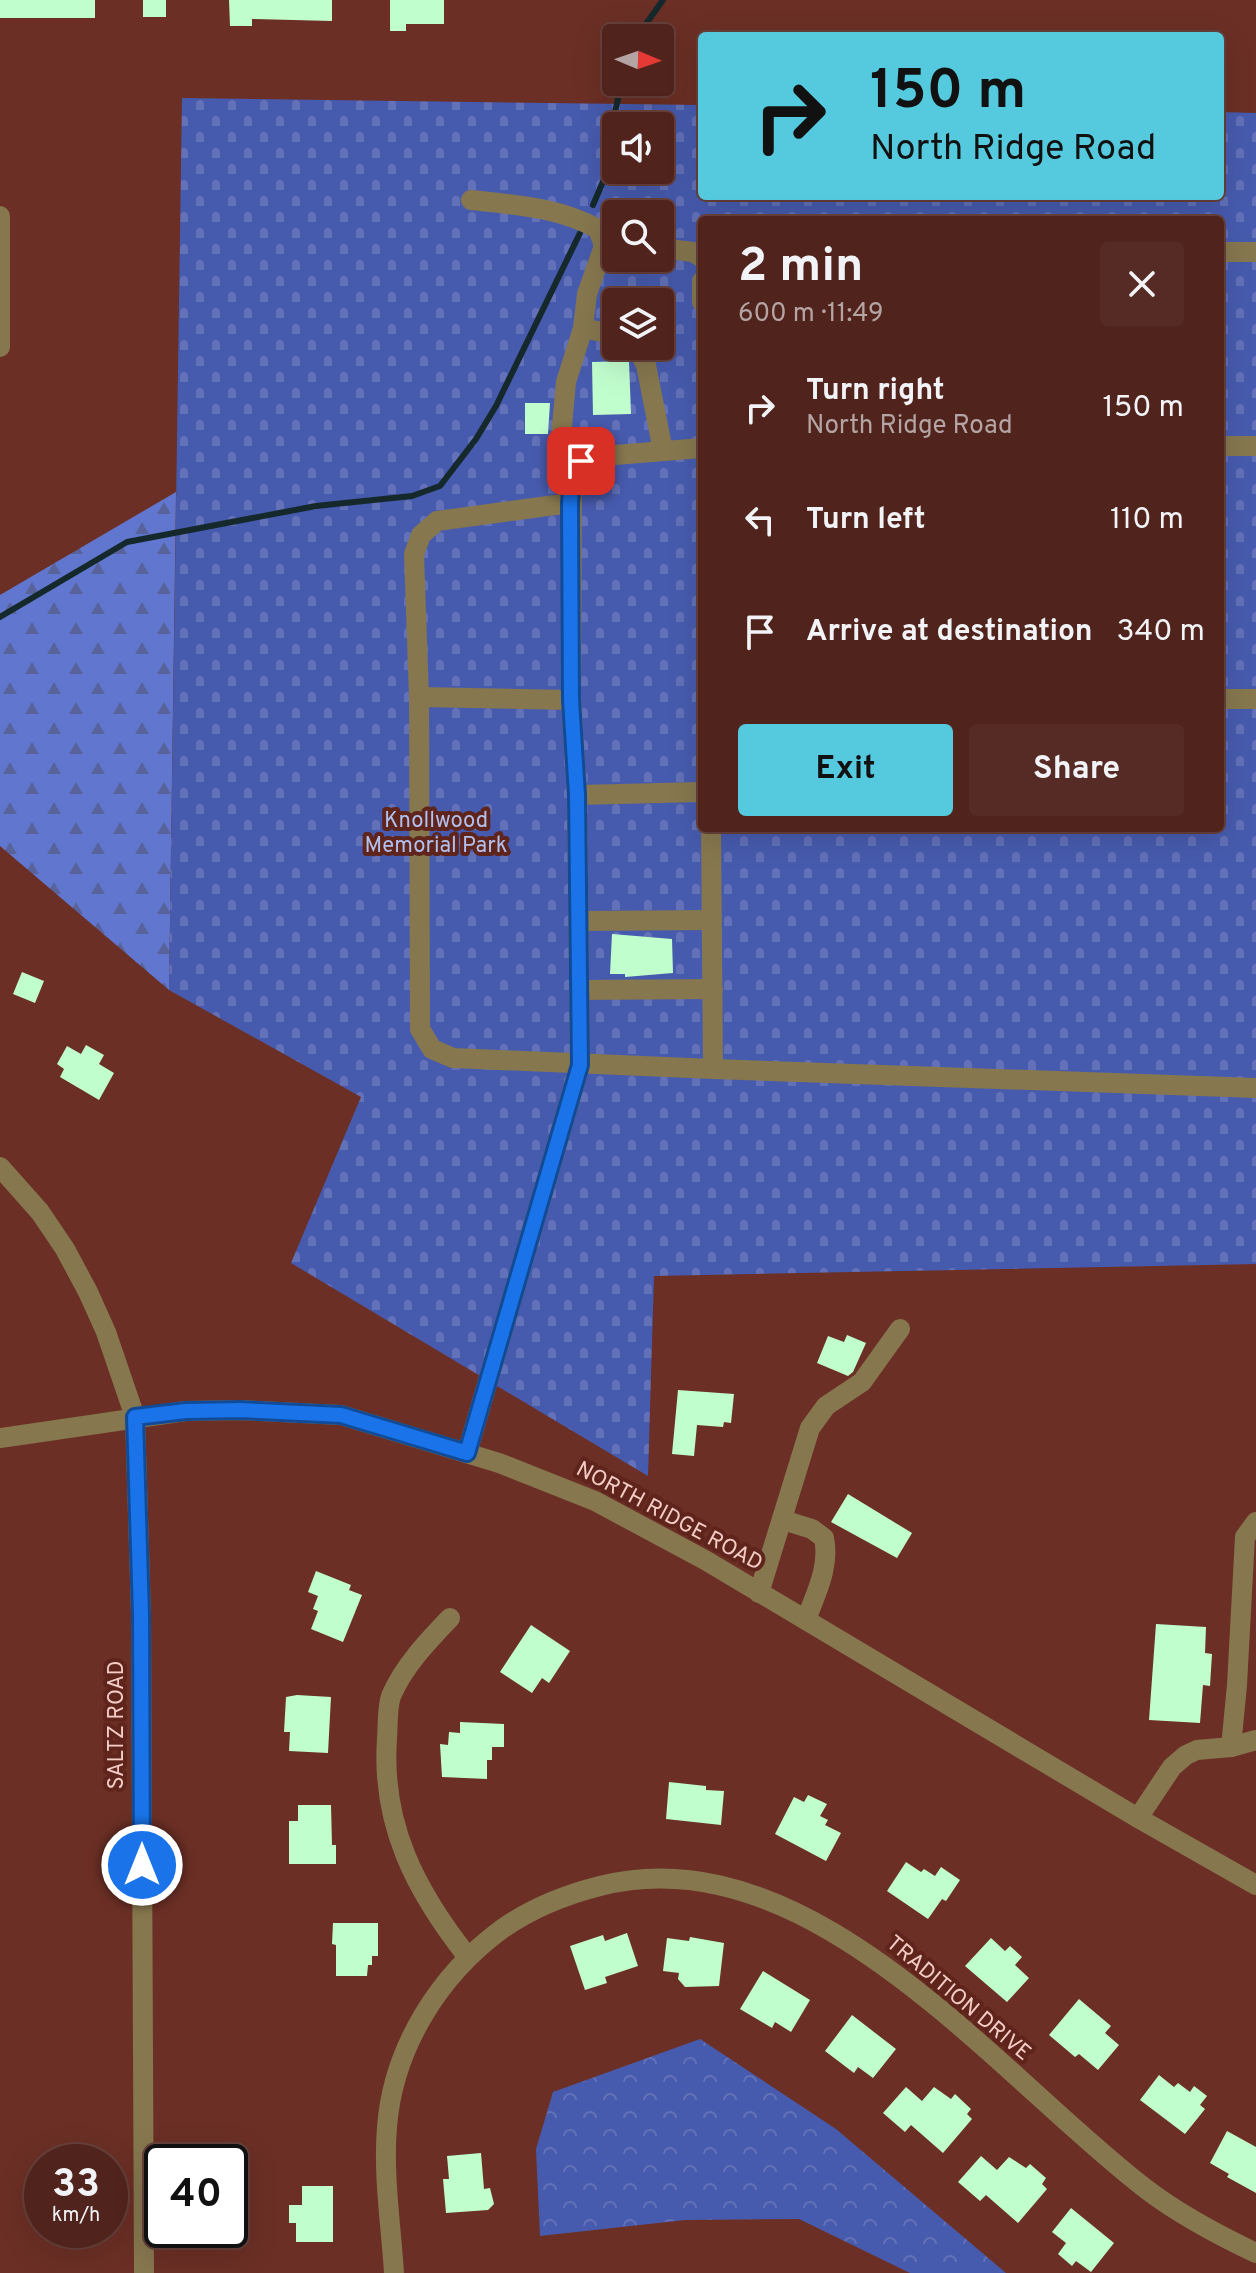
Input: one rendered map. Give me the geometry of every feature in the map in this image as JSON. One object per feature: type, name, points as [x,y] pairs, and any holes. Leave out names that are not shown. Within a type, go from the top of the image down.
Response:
[{"type":"street","points":[[471,200],[534,207],[576,216],[602,234]]},
{"type":"street","points":[[0,216],[0,347]]},
{"type":"street","points":[[674,250],[698,255]]},
{"type":"street","points":[[1224,252],[1256,252]]},
{"type":"street","points":[[581,461],[561,437],[566,382],[583,328],[587,294],[602,262]]},
{"type":"street","points":[[583,328],[602,332]]},
{"type":"street","points":[[643,360],[663,451]]},
{"type":"street","points":[[1224,446],[1256,446]]},
{"type":"street","points":[[581,461],[602,456],[698,448]]},
{"type":"street","points":[[467,1453],[580,1065],[577,795],[571,700],[570,503],[572,479],[581,461]]},
{"type":"street","points":[[570,503],[437,521],[421,535],[414,554],[419,697],[420,1029],[432,1049],[453,1058],[580,1065],[1256,1088]]},
{"type":"street","points":[[419,697],[571,700]]},
{"type":"street","points":[[1224,699],[1256,699]]},
{"type":"street","points":[[577,795],[698,792]]},
{"type":"street","points":[[711,832],[713,1069]]},
{"type":"street","points":[[578,921],[712,920]]},
{"type":"street","points":[[579,990],[713,989]]},
{"type":"street","points":[[0,1167],[40,1212],[88,1292],[106,1332],[135,1417]]},
{"type":"street","points":[[759,1593],[810,1428],[826,1406],[862,1382],[900,1329]]},
{"type":"street","name":"NORTH RIDGE ROAD","points":[[0,1438],[186,1411],[341,1415],[547,1480],[595,1501],[705,1560],[1256,1885]]},
{"type":"street","name":"SALTZ ROAD","points":[[135,1417],[141,1614],[144,2273]]},
{"type":"street","points":[[783,1520],[812,1529],[824,1538],[827,1553],[824,1572],[806,1620]]},
{"type":"street","points":[[1231,1747],[1245,1537],[1256,1522]]},
{"type":"street","points":[[450,1618],[417,1652],[390,1698],[386,1753],[393,1818],[406,1860],[422,1894],[467,1956]]},
{"type":"street","points":[[1138,1818],[1172,1767],[1186,1755],[1197,1750],[1231,1747],[1256,1740]]},
{"type":"street","name":"TRADITION DRIVE","points":[[394,2273],[386,2154],[391,2100],[407,2049],[430,2001],[467,1956],[515,1920],[540,1906],[564,1895],[615,1882],[679,1879],[733,1888],[768,1900],[812,1921],[873,1958],[918,1991],[1149,2192],[1221,2236],[1256,2253]]},
{"type":"green space","name":"Knollwood Memorial Park","points":[[182,98],[698,105],[698,200],[1224,200],[1224,112],[1256,113],[1256,1264],[654,1276],[648,1476],[291,1263],[361,1097],[169,990]]},
{"type":"green space","points":[[176,492],[169,990],[0,846],[0,595]]},
{"type":"green space","points":[[700,2039],[836,2129],[1006,2273],[910,2273],[799,2219],[685,2220],[540,2236],[536,2149],[553,2092]]},
{"type":"building","points":[[0,0],[95,0],[95,18],[0,18]]},
{"type":"building","points":[[143,0],[166,0],[166,17],[143,17]]},
{"type":"building","points":[[229,0],[332,0],[332,21],[252,19],[252,26],[230,26]]},
{"type":"building","points":[[390,0],[444,0],[444,24],[406,24],[406,31],[390,31]]},
{"type":"building","points":[[629,361],[631,414],[593,415],[592,362]]},
{"type":"building","points":[[525,403],[550,403],[548,434],[525,434]]},
{"type":"building","points":[[612,934],[672,939],[673,973],[625,977],[625,974],[610,974]]},
{"type":"building","points":[[22,972],[44,981],[35,1003],[13,994]]},
{"type":"building","points":[[86,1045],[104,1055],[99,1064],[114,1073],[99,1100],[60,1077],[64,1069],[57,1064],[67,1046],[81,1054]]},
{"type":"building","points":[[847,1335],[866,1343],[853,1372],[848,1376],[817,1363],[828,1336],[844,1342]]},
{"type":"building","points":[[678,1390],[734,1394],[731,1423],[724,1422],[723,1427],[697,1425],[694,1456],[672,1454]]},
{"type":"building","points":[[848,1494],[912,1533],[897,1558],[831,1522]]},
{"type":"building","points":[[316,1571],[351,1585],[349,1590],[362,1595],[343,1642],[311,1629],[318,1611],[313,1609],[318,1596],[308,1592]]},
{"type":"building","points":[[1156,1624],[1206,1627],[1205,1653],[1212,1654],[1210,1686],[1203,1685],[1200,1723],[1149,1720]]},
{"type":"building","points":[[531,1625],[570,1651],[549,1683],[542,1678],[532,1693],[500,1672]]},
{"type":"building","points":[[286,1697],[331,1697],[328,1753],[289,1751],[290,1732],[284,1732]]},
{"type":"building","points":[[460,1722],[504,1724],[504,1747],[492,1747],[492,1760],[487,1760],[487,1779],[442,1777],[440,1744],[448,1745],[449,1732],[460,1733]]},
{"type":"building","points":[[669,1782],[724,1791],[721,1825],[666,1819]]},
{"type":"building","points":[[808,1795],[827,1804],[820,1816],[828,1820],[825,1825],[841,1833],[826,1861],[775,1834],[794,1797],[804,1802]]},
{"type":"building","points":[[298,1805],[331,1805],[336,1864],[289,1864],[289,1821],[298,1821]]},
{"type":"building","points":[[906,1862],[921,1872],[924,1869],[935,1876],[941,1867],[960,1880],[946,1901],[942,1899],[928,1919],[887,1891]]},
{"type":"building","points":[[333,1923],[378,1923],[378,1956],[372,1956],[367,1976],[336,1976]]},
{"type":"building","points":[[627,1933],[638,1966],[605,1977],[607,1983],[585,1990],[570,1946],[603,1935],[605,1941]]},
{"type":"building","points":[[690,1937],[724,1943],[719,1986],[685,1987],[678,1979],[679,1973],[663,1971],[667,1938],[689,1941]]},
{"type":"building","points":[[991,1938],[1005,1951],[1010,1946],[1022,1957],[1015,1965],[1029,1978],[1007,2002],[965,1966]]},
{"type":"building","points":[[763,1971],[810,2000],[791,2032],[775,2022],[772,2028],[740,2009]]},
{"type":"building","points":[[1079,1999],[1111,2026],[1105,2033],[1119,2045],[1098,2070],[1079,2054],[1075,2057],[1049,2035]]},
{"type":"building","points":[[852,2015],[896,2049],[873,2078],[858,2067],[854,2073],[825,2051]]},
{"type":"building","points":[[1159,2075],[1174,2087],[1178,2083],[1190,2092],[1194,2086],[1207,2096],[1200,2105],[1205,2109],[1185,2134],[1140,2100]]},
{"type":"building","points":[[906,2087],[922,2101],[934,2087],[951,2099],[955,2094],[971,2109],[967,2114],[972,2119],[943,2153],[911,2125],[905,2132],[883,2113]]},
{"type":"building","points":[[1227,2131],[1256,2147],[1256,2193],[1227,2177],[1229,2174],[1210,2163]]},
{"type":"building","points":[[481,2153],[484,2189],[490,2188],[494,2204],[488,2210],[446,2213],[443,2179],[449,2179],[447,2156]]},
{"type":"building","points":[[981,2156],[997,2170],[1009,2157],[1026,2168],[1030,2164],[1046,2178],[1042,2184],[1047,2189],[1018,2223],[986,2195],[980,2201],[958,2182]]},
{"type":"building","points":[[302,2186],[333,2186],[333,2242],[296,2242],[296,2223],[289,2223],[289,2205],[302,2205]]},
{"type":"building","points":[[1071,2208],[1114,2243],[1091,2272],[1076,2261],[1072,2266],[1058,2254],[1066,2243],[1052,2232]]},
{"type":"waterway","points":[[646,24],[663,0]]},
{"type":"waterway","points":[[593,205],[608,170],[607,146],[619,96]]},
{"type":"waterway","points":[[0,617],[127,542],[316,506],[412,496],[440,486],[476,439],[496,406],[580,233]]},
{"type":"route","points":[[142,1865],[141,1614],[135,1417],[186,1411],[240,1410],[341,1415],[467,1453],[580,1065],[577,795],[571,700],[570,503],[572,479],[581,461]]}]
